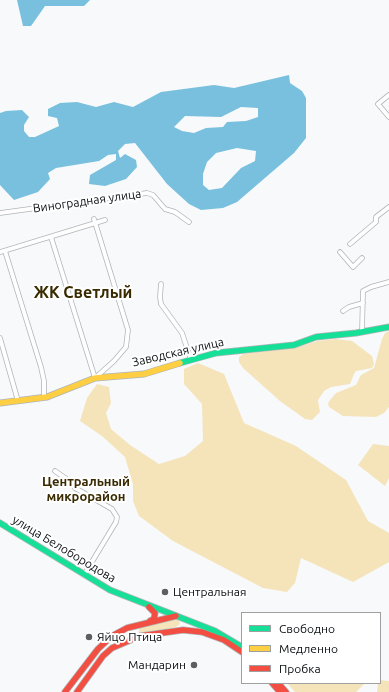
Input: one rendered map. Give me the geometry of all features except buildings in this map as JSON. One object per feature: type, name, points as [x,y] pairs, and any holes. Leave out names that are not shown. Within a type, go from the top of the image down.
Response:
[{"type":"street","points":[[389,95],[378,104],[389,117]]},
{"type":"street","name":"Виноградная улица","points":[[0,213],[147,193],[152,195],[165,208],[175,212],[189,222]]},
{"type":"street","points":[[350,244],[376,222],[376,217],[389,207]]},
{"type":"street","points":[[0,252],[51,237],[94,221],[105,220]]},
{"type":"street","points":[[51,237],[95,378],[114,361],[126,347],[128,327],[94,221]]},
{"type":"street","points":[[5,251],[42,367],[44,397]]},
{"type":"street","points":[[340,252],[353,267],[362,258]]},
{"type":"street","points":[[362,332],[363,292],[366,289],[389,282]]},
{"type":"street","points":[[161,284],[161,304],[182,333],[190,360]]},
{"type":"street","points":[[343,311],[363,302]]},
{"type":"street","name":"Заводская улица","points":[[0,403],[58,394],[95,378],[144,374],[190,360],[226,352],[294,345],[319,336],[362,332],[389,326]]},
{"type":"street","points":[[0,342],[18,401]]},
{"type":"street","points":[[55,471],[71,482],[76,489],[112,509],[117,516],[116,522],[84,575]]},
{"type":"street","name":"улица Белобородова","points":[[0,523],[110,590],[226,636],[241,645]]},
{"type":"street","name":"улица Белобородова","points":[[139,625],[154,619],[156,613],[140,602]]},
{"type":"street","points":[[65,692],[98,649],[112,636],[139,625],[178,617],[182,622],[182,627],[172,631]]},
{"type":"street","points":[[76,692],[103,656],[112,648],[140,636],[172,631],[202,632],[224,640],[241,651]]},
{"type":"street","points":[[78,674],[81,678],[86,679]]},
{"type":"street","points":[[273,684],[280,692]]},
{"type":"street","points":[[279,684],[286,692]]},
{"type":"shaded area","points":[[389,331],[389,407],[384,413],[376,417],[343,416],[329,407],[328,403],[336,393],[356,385],[361,375],[374,368],[382,339],[385,333]]},
{"type":"shaded area","points":[[336,339],[352,341],[372,356],[374,364],[372,368],[356,371],[350,384],[331,387],[324,391],[318,400],[320,412],[312,420],[305,419],[280,401],[243,368],[239,362],[239,357],[243,354],[299,347],[317,341]]},
{"type":"shaded area","points":[[198,363],[224,374],[244,423],[296,446],[346,480],[368,521],[389,533],[389,562],[353,582],[301,558],[295,583],[287,592],[263,588],[173,541],[139,516],[133,501],[133,484],[125,457],[102,436],[80,421],[87,398],[97,384],[109,387],[111,403],[106,413],[111,429],[130,445],[159,464],[185,456],[203,441],[202,404],[184,384],[184,369]]},
{"type":"shaded area","points":[[373,444],[389,446],[389,478],[385,486],[358,465]]},
{"type":"shaded area","points":[[173,618],[179,621],[180,624],[176,627],[141,634],[139,632],[139,626]]},
{"type":"shaded area","points":[[381,680],[389,681],[389,692],[377,692],[378,684],[381,684]]},
{"type":"shaded area","points":[[288,684],[364,684],[356,692],[295,692]]},
{"type":"water","points":[[17,0],[90,0],[84,6],[45,6],[31,26],[23,26]]},
{"type":"water","points":[[289,75],[290,83],[302,91],[306,98],[306,138],[294,153],[237,202],[223,208],[201,210],[189,204],[167,184],[135,143],[125,144],[118,151],[120,158],[125,154],[136,160],[137,167],[126,179],[105,186],[89,184],[90,175],[116,160],[116,154],[108,155],[99,161],[56,168],[48,173],[50,179],[38,192],[14,200],[0,185],[0,113],[22,110],[29,117],[24,125],[24,131],[29,137],[35,137],[59,126],[57,118],[48,116],[48,109],[60,103],[77,102],[96,107],[114,102],[133,107],[161,92],[214,85],[234,88]],"holes":[[[241,107],[258,108],[258,117],[246,121],[227,122],[223,127],[206,128],[194,133],[182,131],[174,127],[185,116],[221,117]],[[237,148],[256,151],[255,161],[241,168],[222,188],[209,190],[203,185],[203,174],[207,162],[216,153]]]},
{"type":"traffic: fast","points":[[180,363],[216,353],[294,345],[316,337],[356,333],[389,327]]},
{"type":"traffic: fast","points":[[0,523],[110,590],[215,631],[241,646]]},
{"type":"traffic: slow","points":[[0,403],[47,397],[95,378],[144,374],[180,363]]},
{"type":"traffic: jam","points":[[149,607],[155,613],[154,619],[150,621]]},
{"type":"traffic: jam","points":[[65,692],[98,649],[112,636],[127,628],[176,616]]},
{"type":"traffic: jam","points":[[77,692],[103,656],[112,648],[140,636],[183,630],[202,632],[224,640],[241,651]]},
{"type":"traffic: jam","points":[[273,684],[280,692]]},
{"type":"traffic: jam","points":[[279,684],[286,692]]},
{"type":"place","name":"Центральная","points":[[165,592]]},
{"type":"place","name":"Яйцо Птица","points":[[89,637]]},
{"type":"place","name":"Мандарин","points":[[194,665]]},
{"type":"district","name":"ЖК Светлый","points":[[83,293]]},
{"type":"district","name":"Центральный микрорайон","points":[[86,490]]}]
